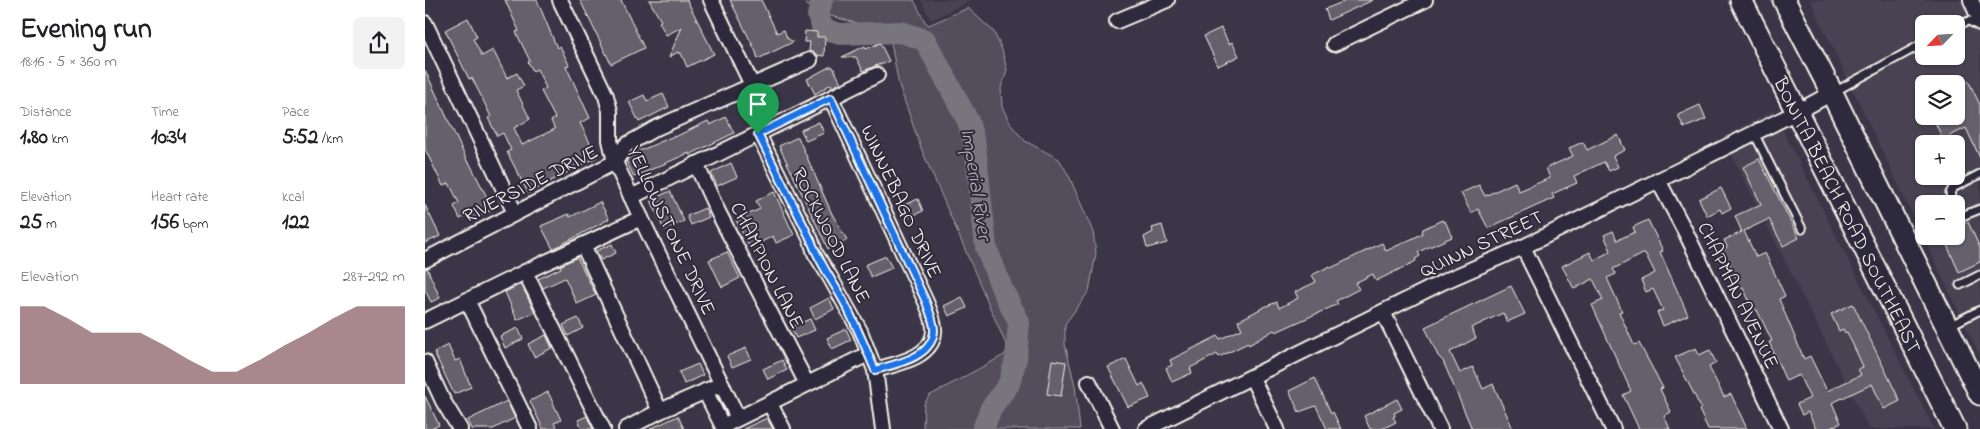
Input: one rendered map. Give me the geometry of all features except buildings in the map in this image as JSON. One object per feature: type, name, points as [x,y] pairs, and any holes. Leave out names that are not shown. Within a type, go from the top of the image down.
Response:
[{"type":"main road","name":"BONITA BEACH ROAD SOUTHEAST","points":[[1741,0],[1955,429]]},
{"type":"main road","name":"BONITA BEACH ROAD SOUTHEAST","points":[[1784,0],[1832,93],[1980,394]]},
{"type":"street","name":"YELLOWSTONE DRIVE","points":[[559,0],[606,96],[610,111],[610,140],[615,162],[738,418]]},
{"type":"street","points":[[711,0],[752,85]]},
{"type":"street","points":[[1117,20],[1167,0]]},
{"type":"street","points":[[1334,44],[1425,0]]},
{"type":"street","points":[[1971,0],[1979,24]]},
{"type":"street","points":[[425,23],[515,214]]},
{"type":"street","name":"RIVERSIDE DRIVE","points":[[425,260],[615,162],[626,145],[649,132],[810,60]]},
{"type":"street","points":[[631,197],[877,75]]},
{"type":"street","name":"QUINN STREET","points":[[1145,429],[1252,378],[1445,281],[1523,247],[1832,93]]},
{"type":"street","name":"WINNEBAGO DRIVE","points":[[831,98],[922,293],[935,331],[931,345],[921,354],[875,370]]},
{"type":"street","name":"ROCKWOOD LANE","points":[[758,134],[811,240],[815,253],[860,331],[875,370]]},
{"type":"street","name":"CHAMPION LANE","points":[[695,164],[807,384]]},
{"type":"street","name":"CHAPMAN AVENUE","points":[[1658,180],[1686,233],[1781,429]]},
{"type":"street","points":[[425,321],[641,218]]},
{"type":"street","points":[[583,245],[660,411]]},
{"type":"street","points":[[1523,247],[1613,429]]},
{"type":"street","points":[[525,272],[603,429]]},
{"type":"street","points":[[467,300],[530,429]]},
{"type":"street","points":[[1383,312],[1440,429]]},
{"type":"street","points":[[705,390],[723,427],[868,354]]},
{"type":"street","points":[[426,368],[460,429]]},
{"type":"street","points":[[875,370],[883,429]]},
{"type":"street","points":[[1252,378],[1277,429]]},
{"type":"street","points":[[1089,382],[1112,429]]},
{"type":"street","points":[[626,429],[660,411],[722,384]]},
{"type":"street","points":[[770,404],[783,429]]},
{"type":"lane","points":[[1965,23],[1969,21],[1979,24]]},
{"type":"lane","points":[[1832,93],[1915,48]]},
{"type":"lane","points":[[1754,133],[1802,229]]},
{"type":"lane","points":[[1951,195],[1953,188],[1980,174]]},
{"type":"lane","points":[[1965,215],[1980,209]]},
{"type":"lane","points":[[1960,285],[1980,275]]},
{"type":"lane","points":[[1947,327],[1980,310]]},
{"type":"shaded area","points":[[802,0],[914,0],[925,22],[929,25],[968,8],[994,32],[1002,50],[1007,70],[1001,88],[1002,107],[1011,125],[1025,141],[1059,159],[1069,176],[1093,232],[1096,253],[1089,291],[1065,324],[1065,344],[1075,386],[1080,429],[923,429],[924,404],[929,396],[1004,355],[1008,349],[921,148],[899,85],[890,38],[863,25],[813,11]]},
{"type":"shaded area","points":[[921,0],[971,0],[931,20]]},
{"type":"shaded area","points":[[1810,0],[1966,0],[1980,28],[1980,356],[1927,245],[1965,245],[1965,195],[1915,195],[1915,220]]},
{"type":"shaded area","points":[[1773,111],[1934,429],[1869,429],[1723,137]]},
{"type":"waterway","name":"Imperial River","points":[[822,0],[818,15],[823,29],[840,34],[901,32],[925,40],[968,121],[975,146],[986,247],[1002,289],[1019,322],[1016,359],[1009,384],[991,408],[983,429]]},
{"type":"route","points":[[831,98],[926,302],[935,331],[931,345],[921,354],[875,370],[860,331],[815,253],[811,240],[758,134],[831,98]]}]
